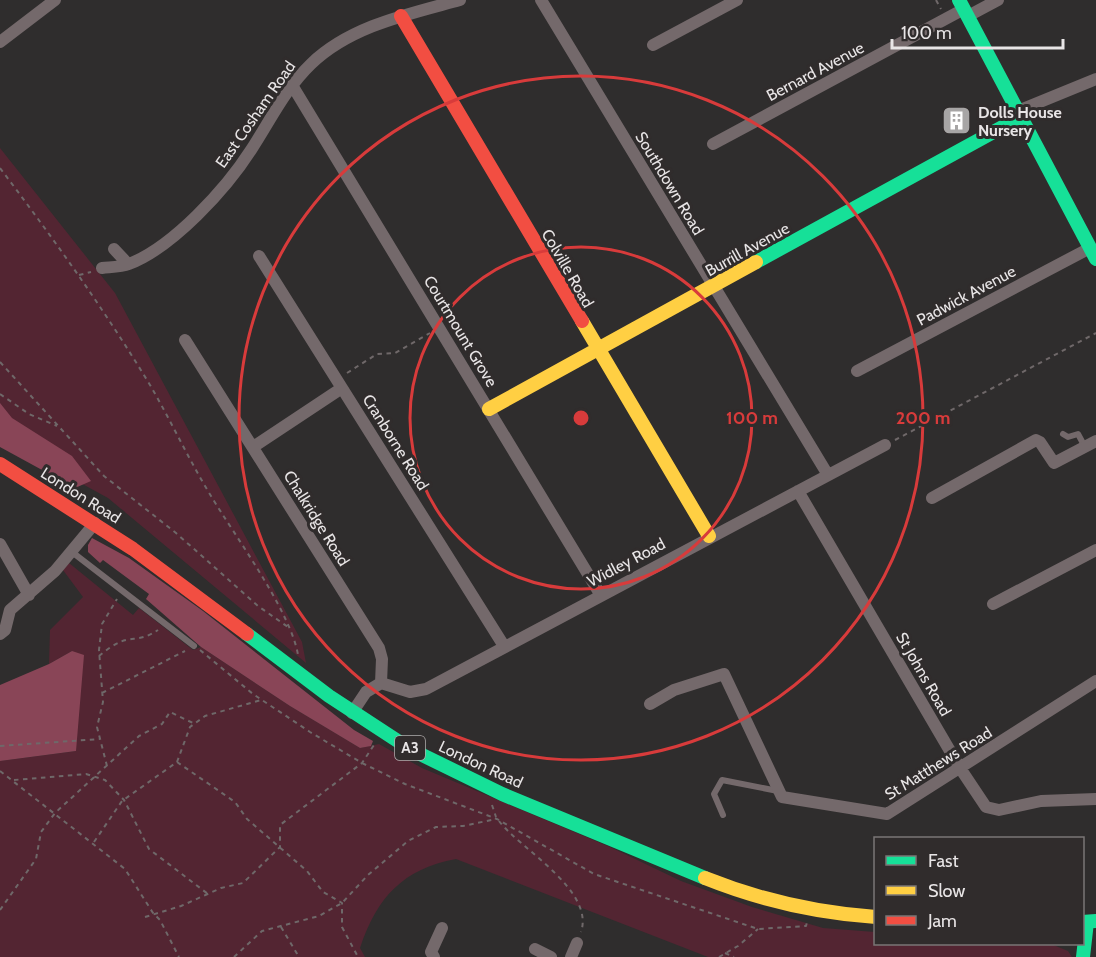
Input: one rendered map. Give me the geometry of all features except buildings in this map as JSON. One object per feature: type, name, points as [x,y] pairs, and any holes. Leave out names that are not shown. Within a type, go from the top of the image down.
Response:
[{"type":"street","points":[[0,42],[55,0]]},
{"type":"street","name":"East Cosham Road","points":[[102,268],[128,264],[149,254],[211,204],[250,152],[292,85],[312,63],[338,45],[376,25],[460,0]]},
{"type":"street","name":"Southdown Road","points":[[541,0],[828,475]]},
{"type":"street","points":[[653,45],[737,0]]},
{"type":"street","name":"Bernard Avenue","points":[[713,144],[964,9],[998,0]]},
{"type":"street","points":[[964,9],[1093,254]]},
{"type":"street","name":"Colville Road","points":[[401,16],[597,350],[710,536]]},
{"type":"street","points":[[1019,114],[1096,79]]},
{"type":"street","name":"Courtmount Grove","points":[[292,85],[600,594]]},
{"type":"street","name":"Burrill Avenue","points":[[489,409],[1019,114]]},
{"type":"street","points":[[114,249],[128,264]]},
{"type":"street","name":"Padwick Avenue","points":[[857,371],[1093,254]]},
{"type":"street","name":"Cranborne Road","points":[[259,256],[504,646]]},
{"type":"street","name":"Chalkridge Road","points":[[184,340],[379,648],[382,659],[381,684]]},
{"type":"street","points":[[253,447],[340,384]]},
{"type":"street","points":[[932,498],[1036,440],[1040,442],[1054,463],[1091,444]]},
{"type":"street","name":"Widley Road","points":[[381,684],[411,692],[426,688],[885,445]]},
{"type":"street","name":"London Road","points":[[0,464],[95,523],[175,578],[352,713],[420,754],[488,787],[688,872],[757,898],[817,912],[874,917]]},
{"type":"street","name":"St Johns Road","points":[[798,491],[981,801],[992,810],[1041,801],[1096,799]]},
{"type":"street","points":[[0,634],[5,630],[10,610],[29,595],[95,523]]},
{"type":"street","points":[[0,544],[29,595]]},
{"type":"street","points":[[993,604],[1096,550]]},
{"type":"street","points":[[650,704],[674,690],[724,674],[779,791]]},
{"type":"street","name":"St Matthews Road","points":[[779,791],[782,798],[887,814],[1096,681]]},
{"type":"street","points":[[352,713],[366,692],[381,684]]},
{"type":"street","points":[[1083,957],[1088,922]]},
{"type":"street","points":[[428,955],[442,928]]},
{"type":"street","points":[[571,957],[577,943]]},
{"type":"street","points":[[535,949],[551,957]]},
{"type":"lane","points":[[1063,434],[1068,437],[1078,434],[1091,444]]},
{"type":"lane","points":[[71,551],[194,646]]},
{"type":"lane","points":[[723,815],[714,794],[722,780],[779,791]]},
{"type":"path","points":[[0,168],[70,260],[150,386],[204,485],[290,628],[295,638],[298,658],[292,668]]},
{"type":"path","points":[[340,384],[377,354],[395,353],[440,327]]},
{"type":"path","points":[[885,445],[1096,333]]},
{"type":"path","points":[[0,362],[104,476],[176,533],[258,606],[290,628]]},
{"type":"path","points":[[0,394],[29,414],[60,427]]},
{"type":"path","points":[[107,766],[97,727],[102,693],[99,656],[102,624],[123,590]]},
{"type":"path","points":[[99,656],[115,644],[129,639],[144,640],[167,624]]},
{"type":"path","points":[[102,693],[194,646],[261,700],[362,763],[405,784],[497,819],[594,874],[758,929],[806,926]]},
{"type":"path","points":[[94,843],[124,800],[177,762],[190,727],[205,716],[261,700]]},
{"type":"path","points":[[0,910],[36,859],[41,832],[55,813],[139,736],[162,724],[170,711],[195,723]]},
{"type":"path","points":[[145,917],[181,906],[221,888],[243,884],[280,847],[280,825],[362,763],[383,733]]},
{"type":"path","points":[[0,746],[100,739]]},
{"type":"path","points":[[177,762],[235,802],[247,819],[307,871],[323,892],[342,903]]},
{"type":"path","points":[[0,771],[125,869],[153,913],[160,920],[179,957]]},
{"type":"path","points":[[12,780],[86,774],[105,780],[124,800],[149,849],[207,894]]},
{"type":"path","points":[[488,787],[493,812],[497,819],[559,875],[577,903],[584,922],[577,943]]},
{"type":"path","points":[[234,957],[262,931],[319,916],[342,903],[368,875],[408,841],[436,827],[463,826],[497,819]]},
{"type":"path","points":[[342,903],[342,927],[358,957]]},
{"type":"path","points":[[282,927],[299,957]]},
{"type":"path","points":[[719,957],[758,929]]},
{"type":"path","points":[[725,953],[734,957]]},
{"type":"shaded area","points":[[0,148],[115,293],[302,642],[306,663],[108,498],[0,439]]},
{"type":"shaded area","points":[[0,403],[12,418],[72,456],[91,481],[75,488],[0,447]]},
{"type":"shaded area","points":[[92,538],[129,558],[203,611],[354,730],[373,741],[371,746],[360,748],[290,706],[201,647],[146,599],[149,594],[103,560],[100,563],[88,552],[88,545]]},
{"type":"shaded area","points":[[69,563],[133,615],[139,608],[193,650],[201,647],[290,706],[360,748],[379,744],[422,768],[610,847],[681,881],[752,907],[823,928],[874,932],[874,945],[1053,945],[1068,951],[1072,957],[708,957],[456,859],[421,870],[394,888],[375,914],[367,930],[360,948],[365,957],[0,957],[0,761],[76,751],[72,651],[49,664],[50,630],[83,597],[63,570]]},
{"type":"shaded area","points":[[72,651],[84,655],[76,751],[0,761],[0,685],[49,664]]},
{"type":"traffic: fast","points":[[959,0],[1096,259]]},
{"type":"traffic: fast","points":[[756,262],[1021,117]]},
{"type":"traffic: fast","points":[[247,634],[329,696],[410,749],[502,794],[705,878]]},
{"type":"traffic: fast","points":[[1084,922],[1096,921]]},
{"type":"traffic: fast","points":[[1083,957],[1087,922]]},
{"type":"traffic: slow","points":[[489,409],[756,262]]},
{"type":"traffic: slow","points":[[582,321],[709,536]]},
{"type":"traffic: slow","points":[[705,878],[746,893],[789,904],[874,917]]},
{"type":"traffic: jam","points":[[401,16],[582,321]]},
{"type":"traffic: jam","points":[[0,464],[133,549],[247,634]]},
{"type":"place","name":"Dolls House Nursery","points":[[957,121]]}]
